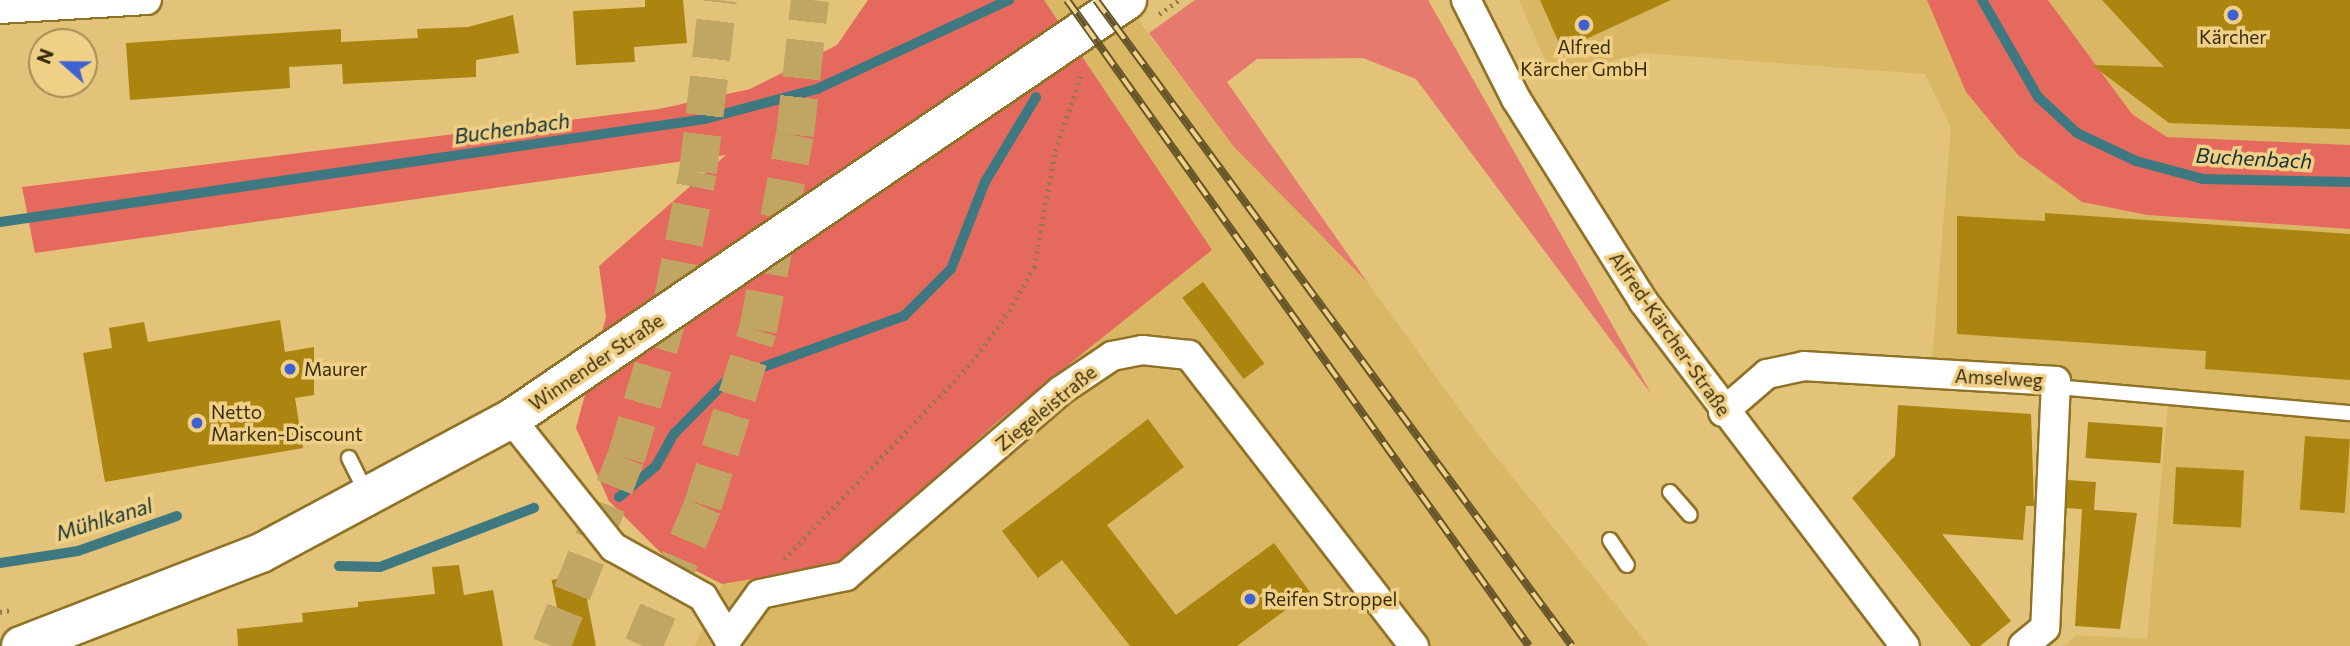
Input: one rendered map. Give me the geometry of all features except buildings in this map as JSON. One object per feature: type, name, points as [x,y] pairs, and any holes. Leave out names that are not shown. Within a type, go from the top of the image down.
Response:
[{"type":"street","points":[[0,9],[147,0]]},
{"type":"street","name":"Alfred-Kärcher-Straße","points":[[1466,0],[1516,99],[1643,301],[1723,412],[1905,646]]},
{"type":"street","name":"Winnender Straße","points":[[21,646],[261,553],[369,498],[511,419],[1141,9]]},
{"type":"street","name":"Ziegeleistraße","points":[[760,594],[846,576],[1060,391],[1112,356],[1142,350],[1189,355],[1414,646]]},
{"type":"street","name":"Amselweg","points":[[1723,412],[1767,374],[1804,366],[2056,381],[2045,628],[2024,646]]},
{"type":"street","points":[[511,419],[613,547],[703,597],[728,643],[760,594]]},
{"type":"lane","points":[[2056,387],[2350,413]]},
{"type":"lane","points":[[349,458],[369,498]]},
{"type":"lane","points":[[1670,492],[1690,515]]},
{"type":"lane","points":[[1610,540],[1627,565]]},
{"type":"path","points":[[1141,9],[1179,0]]},
{"type":"path","points":[[760,594],[795,544],[972,362],[1009,311],[1034,267],[1055,151],[1079,78],[1090,69]]},
{"type":"shaded area","points":[[868,0],[1044,0],[1212,250],[997,422],[841,564],[722,584],[661,553],[609,501],[576,428],[606,317],[599,266],[726,155],[35,253],[22,187],[659,109],[750,89],[837,45]]},
{"type":"shaded area","points":[[1044,0],[1123,0],[1234,147],[1368,283],[1476,432],[1649,646],[695,646],[722,584],[841,564],[997,422],[1149,156]]},
{"type":"shaded area","points":[[1195,0],[1428,0],[1652,395],[1416,79],[1363,58],[1257,59],[1227,82],[1368,283],[1234,147],[1149,33]]},
{"type":"shaded area","points":[[1519,0],[1927,0],[1966,92],[2018,155],[2082,202],[2147,215],[2350,229],[2350,646],[2064,646],[2077,635],[2147,639],[2169,392],[1931,374],[1951,128],[1925,74],[1645,53],[1552,76]]},
{"type":"shaded area","points":[[1927,0],[2048,0],[2132,114],[2167,137],[2350,145],[2350,229],[2147,215],[2082,202],[2018,155],[1966,92]]},
{"type":"shaded area","points":[[2048,0],[2350,0],[2350,145],[2167,137],[2132,114]]},
{"type":"waterway","name":"Buchenbach","points":[[0,222],[705,119],[817,89],[1009,0]]},
{"type":"waterway","name":"Buchenbach","points":[[1982,0],[2038,97],[2077,133],[2136,161],[2203,179],[2350,182]]},
{"type":"waterway","points":[[619,497],[656,466],[674,434],[727,380],[904,316],[951,269],[985,182],[1036,97]]},
{"type":"waterway","points":[[339,566],[380,567],[534,508]]},
{"type":"waterway","name":"Mühlkanal","points":[[0,563],[78,551],[177,516]]},
{"type":"tunnel","points":[[551,646],[626,458],[673,299],[698,172],[718,0]]},
{"type":"tunnel","points":[[643,646],[703,505],[758,330],[795,135],[810,0]]},
{"type":"railway","points":[[1067,0],[1529,646]]},
{"type":"railway","points":[[1096,0],[1572,646]]},
{"type":"place","name":"Kärcher","points":[[2233,15]]},
{"type":"place","name":"Alfred Kärcher GmbH","points":[[1584,25]]},
{"type":"place","name":"Maurer","points":[[290,369]]},
{"type":"place","name":"Netto Marken-Discount","points":[[197,423]]},
{"type":"place","name":"Reifen Stroppel","points":[[1250,599]]}]
